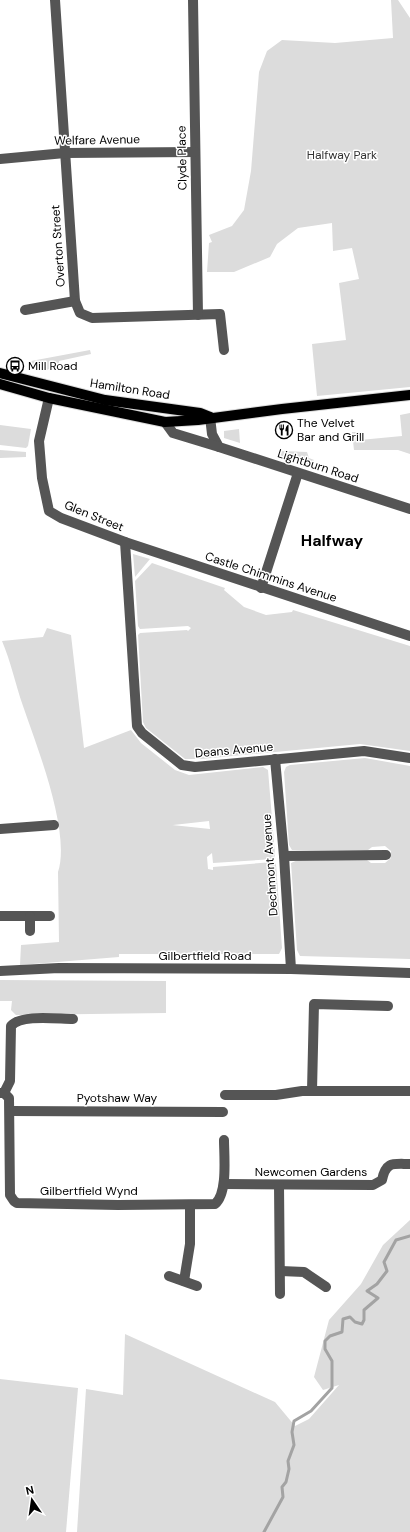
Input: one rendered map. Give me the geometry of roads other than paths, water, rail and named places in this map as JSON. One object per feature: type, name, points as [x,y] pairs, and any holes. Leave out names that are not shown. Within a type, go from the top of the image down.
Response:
[{"type":"main road","name":"Hamilton Road","points":[[0,373],[105,400],[200,412],[210,417]]},
{"type":"main road","name":"Hamilton Road","points":[[0,384],[49,398],[165,422],[198,420],[210,417],[410,395]]},
{"type":"street","name":"Overton Street","points":[[55,0],[74,301],[80,313],[92,318],[220,314],[224,350]]},
{"type":"street","name":"Clyde Place","points":[[193,0],[198,315]]},
{"type":"street","name":"Welfare Avenue","points":[[0,160],[65,153],[195,152]]},
{"type":"street","points":[[25,310],[74,301]]},
{"type":"street","name":"Glen Street","points":[[49,398],[39,441],[42,478],[49,511],[60,518],[125,542]]},
{"type":"street","points":[[210,417],[212,434],[219,447]]},
{"type":"street","name":"Lightburn Road","points":[[165,422],[174,433],[410,509]]},
{"type":"street","points":[[261,588],[298,473]]},
{"type":"street","name":"Castle Chimmins Avenue","points":[[125,542],[410,636]]},
{"type":"street","name":"Deans Avenue","points":[[125,542],[137,726],[142,733],[182,765],[195,767],[364,751],[410,758]]},
{"type":"street","name":"Dechmont Avenue","points":[[275,760],[284,856],[290,969]]},
{"type":"street","points":[[0,829],[54,825]]},
{"type":"street","points":[[284,856],[386,855]]},
{"type":"street","points":[[0,916],[50,916]]},
{"type":"street","points":[[30,916],[30,931]]},
{"type":"street","name":"Gilbertfield Road","points":[[0,971],[59,968],[290,969],[410,973]]},
{"type":"street","points":[[312,1091],[314,1004],[388,1006]]},
{"type":"street","points":[[2,1093],[10,1081],[11,1026],[15,1021],[26,1019],[73,1019]]},
{"type":"street","points":[[225,1095],[276,1095],[312,1091],[410,1091]]},
{"type":"street","name":"Gilbertfield Wynd","points":[[2,1093],[9,1098],[10,1110],[5,1182],[11,1198],[17,1203],[215,1204],[219,1200],[224,1184],[224,1140]]},
{"type":"street","name":"Pyotshaw Way","points":[[10,1110],[223,1112]]},
{"type":"street","name":"Newcomen Gardens","points":[[224,1184],[373,1185],[382,1180],[384,1170],[388,1166],[395,1164],[410,1164]]},
{"type":"street","points":[[279,1185],[281,1271],[280,1294]]},
{"type":"street","points":[[184,1281],[190,1244],[190,1205]]},
{"type":"street","points":[[281,1271],[304,1272],[326,1287]]},
{"type":"street","points":[[169,1276],[197,1286]]},
{"type":"waterway","points":[[264,1532],[283,1497],[282,1487],[286,1482],[289,1469],[288,1461],[294,1445],[292,1432],[294,1421],[311,1411],[332,1388],[332,1361],[325,1349],[325,1341],[330,1336],[342,1332],[343,1319],[350,1317],[355,1322],[362,1324],[364,1320],[364,1310],[378,1298],[367,1291],[377,1284],[387,1271],[384,1262],[396,1240],[410,1236]]},
{"type":"place","name":"Mill Road","points":[[15,366]]},
{"type":"place","name":"The Velvet Bar and Grill","points":[[284,430]]},
{"type":"district","name":"Halfway","points":[[332,540]]},
{"type":"park label","name":"Halfway Park","points":[[342,155]]}]
